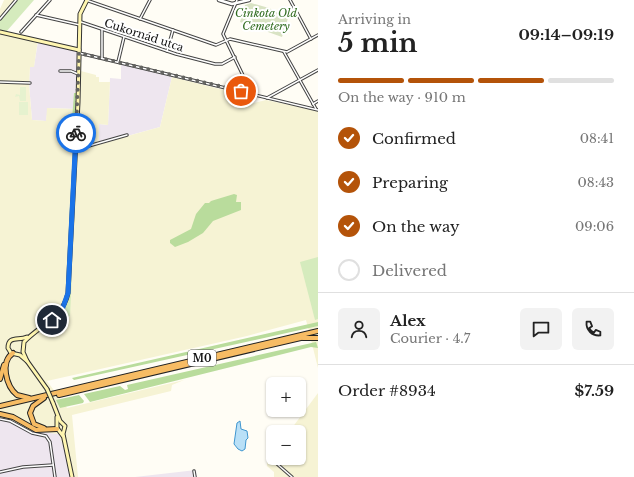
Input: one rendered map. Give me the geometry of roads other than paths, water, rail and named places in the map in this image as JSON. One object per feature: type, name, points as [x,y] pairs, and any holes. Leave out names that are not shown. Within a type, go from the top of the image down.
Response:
[{"type":"highway","name":"M0","points":[[0,407],[295,340],[318,333]]},
{"type":"highway","name":"M0","points":[[0,407],[318,333]]},
{"type":"highway","points":[[295,340],[318,338]]},
{"type":"highway","points":[[0,379],[9,350]]},
{"type":"highway","points":[[15,353],[9,356],[6,368],[9,386],[19,396],[38,397]]},
{"type":"highway","points":[[44,398],[32,407],[30,415],[32,422],[41,428],[59,428]]},
{"type":"highway","points":[[0,414],[13,417],[36,430],[59,428]]},
{"type":"main road","points":[[27,361],[9,350],[8,346],[10,341],[31,335],[44,326],[62,310],[68,293],[80,23],[81,10],[87,0]]},
{"type":"main road","points":[[0,32],[79,51]]},
{"type":"main road","points":[[15,353],[23,347],[31,335]]},
{"type":"main road","points":[[19,339],[27,361],[47,389],[57,414],[65,426],[59,428]]},
{"type":"main road","points":[[57,414],[59,428],[64,438],[72,477]]},
{"type":"main road","points":[[59,428],[62,423]]},
{"type":"street","points":[[0,19],[16,0]]},
{"type":"street","points":[[21,32],[50,0]]},
{"type":"street","points":[[87,0],[216,45],[230,39],[287,52],[318,35]]},
{"type":"street","points":[[140,19],[150,0]]},
{"type":"street","points":[[220,0],[234,4],[249,0]]},
{"type":"street","points":[[237,0],[223,30],[226,40],[252,94]]},
{"type":"street","points":[[290,0],[311,39]]},
{"type":"street","name":"Cukornád utca","points":[[36,15],[80,23],[166,51],[205,61],[222,64],[234,57]]},
{"type":"street","points":[[102,29],[102,58]]},
{"type":"street","points":[[166,51],[173,30]]},
{"type":"street","points":[[118,62],[124,37]]},
{"type":"street","points":[[79,51],[118,62],[317,110]]},
{"type":"street","points":[[284,52],[317,110]]},
{"type":"street","points":[[267,98],[318,70]]},
{"type":"street","points":[[60,71],[71,71],[78,74]]},
{"type":"street","points":[[0,82],[30,82]]},
{"type":"street","points":[[313,104],[318,101]]},
{"type":"street","points":[[75,147],[85,147],[127,135]]},
{"type":"street","points":[[44,326],[46,329],[52,325]]},
{"type":"street","points":[[0,419],[10,421],[29,432],[46,436],[50,442],[55,477]]},
{"type":"street","points":[[0,472],[23,467],[53,465]]},
{"type":"street","points":[[278,465],[292,477]]},
{"type":"street","points":[[194,471],[195,477]]},
{"type":"water","points":[[240,421],[241,429],[247,431],[248,438],[246,440],[245,449],[242,451],[234,444],[237,423]]},
{"type":"park label","name":"Cinkota Old Cemetery","points":[[266,19]]}]
